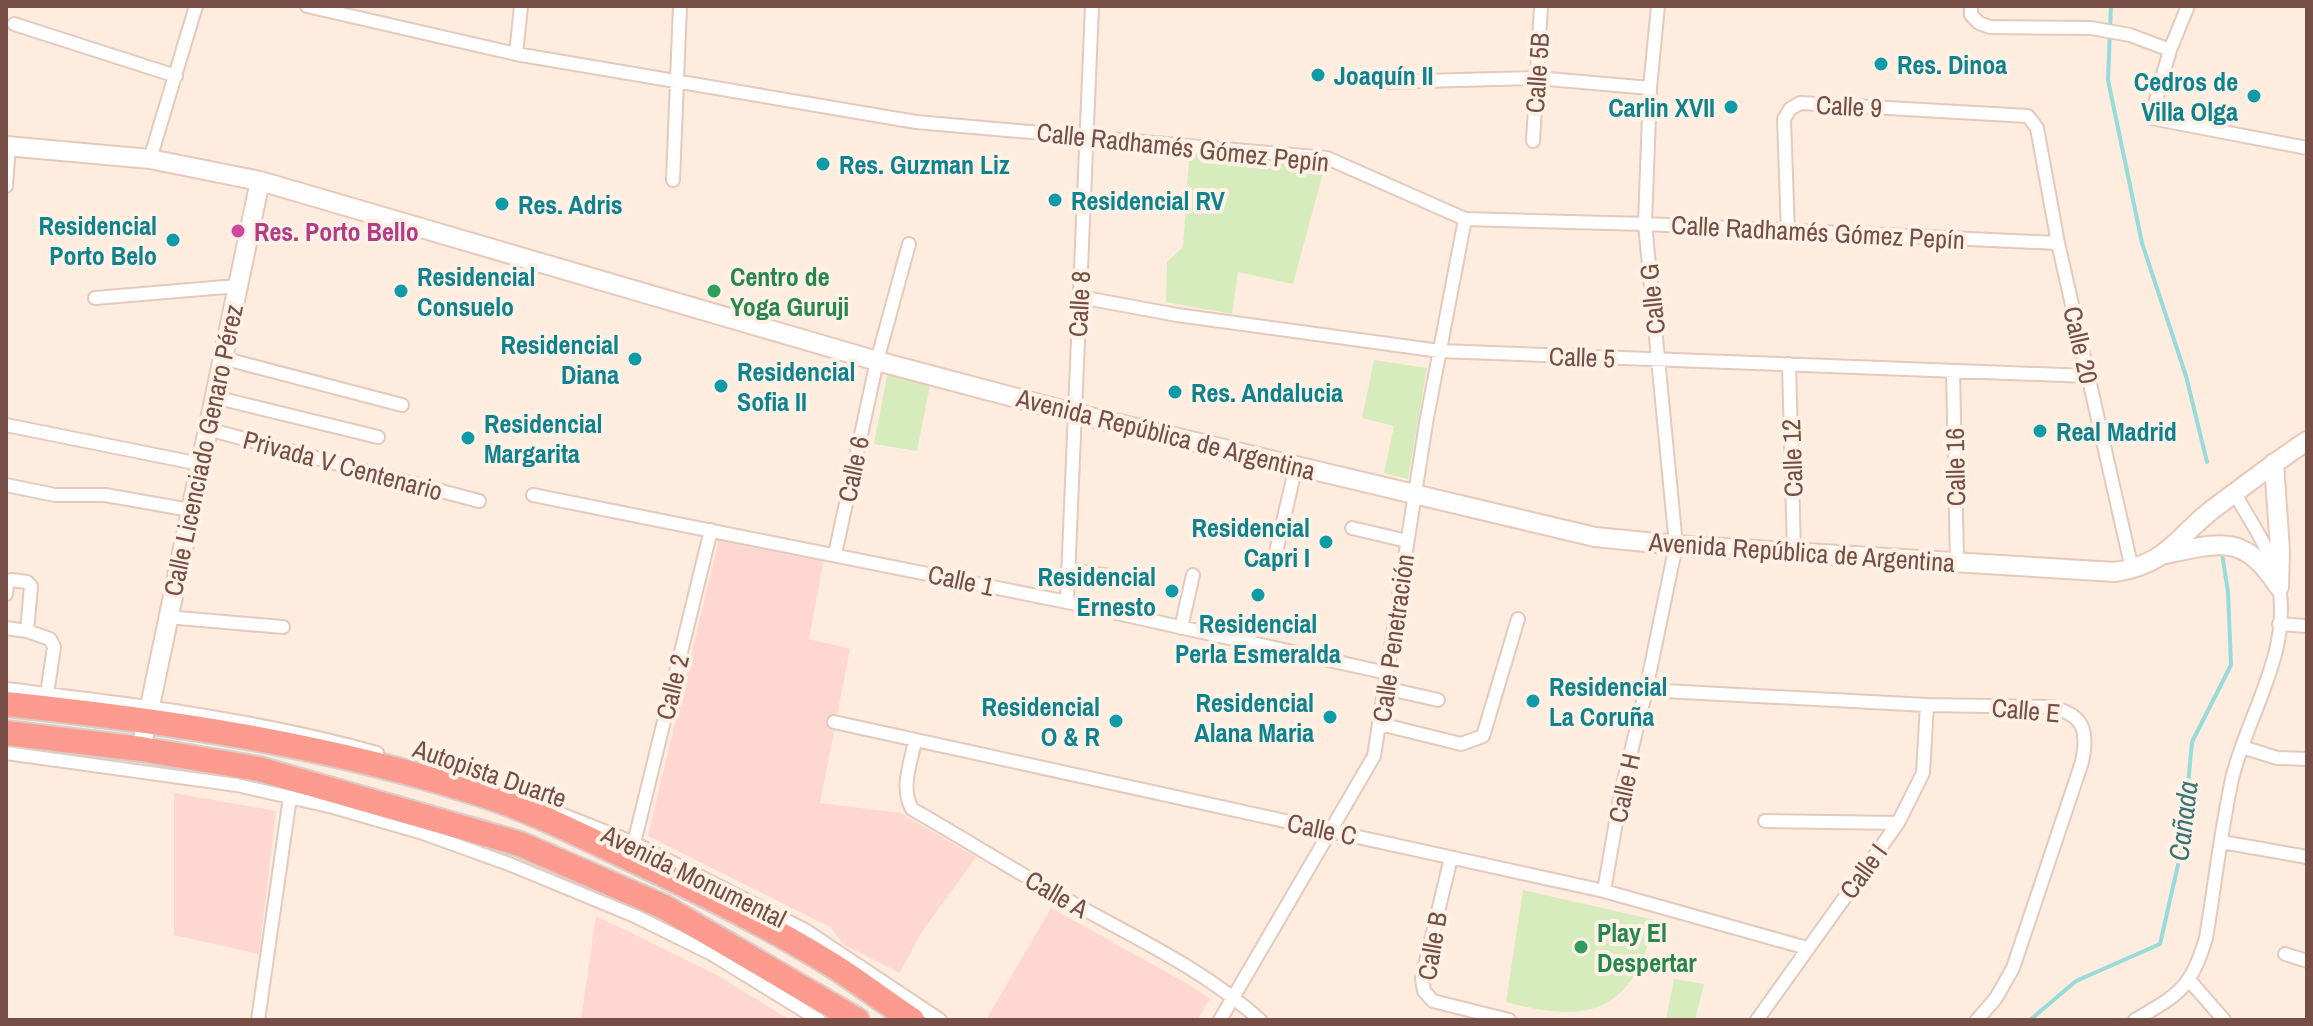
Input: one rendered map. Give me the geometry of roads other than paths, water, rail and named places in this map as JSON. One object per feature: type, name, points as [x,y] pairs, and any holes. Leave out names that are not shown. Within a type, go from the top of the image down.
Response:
[{"type":"highway","name":"Autopista Duarte","points":[[6,704],[148,713],[369,762],[482,794],[580,834],[702,892],[832,965],[912,1020]]},
{"type":"highway","points":[[6,733],[141,749],[259,769],[520,844],[664,907],[857,1020]]},
{"type":"highway","points":[[398,809],[423,833],[473,831]]},
{"type":"main road","name":"Avenida República de Argentina","points":[[7,146],[150,159],[260,181],[877,361],[1073,413],[1595,537],[2092,572],[2132,569],[2164,555],[2215,507],[2307,441]]},
{"type":"main road","name":"Calle Licenciado Genaro Pérez","points":[[141,749],[260,181]]},
{"type":"main road","points":[[2274,463],[2280,551],[2279,587]]},
{"type":"main road","points":[[2164,555],[2229,545],[2249,552],[2263,563],[2279,587]]},
{"type":"street","points":[[150,159],[196,6]]},
{"type":"street","name":"Calle Radhamés Gómez Pepín","points":[[307,6],[516,54],[916,122],[1327,158],[1465,219],[2058,243]]},
{"type":"street","points":[[516,54],[521,6]]},
{"type":"street","points":[[673,180],[680,6]]},
{"type":"street","name":"Calle 8","points":[[1067,602],[1092,6]]},
{"type":"street","name":"Calle 5B","points":[[1533,141],[1541,6]]},
{"type":"street","name":"Calle G","points":[[1658,6],[1650,88],[1645,224],[1676,545]]},
{"type":"street","points":[[1971,6],[1971,15],[1979,23],[1990,27],[2091,28],[2130,35],[2170,50]]},
{"type":"street","points":[[2188,6],[2170,50],[2151,118],[2307,148]]},
{"type":"street","points":[[14,24],[176,76]]},
{"type":"street","points":[[1382,82],[1537,78],[1650,88]]},
{"type":"street","name":"Calle 9","points":[[1788,232],[1784,119],[1790,109],[1800,103],[2028,116],[2033,121]]},
{"type":"street","name":"Calle 20","points":[[2033,121],[2132,569]]},
{"type":"street","points":[[6,186],[7,146]]},
{"type":"street","name":"Calle Penetración","points":[[1220,1020],[1370,766],[1380,724],[1414,493],[1465,219]]},
{"type":"street","name":"Calle 6","points":[[835,554],[877,361],[909,244]]},
{"type":"street","points":[[95,298],[237,286]]},
{"type":"street","name":"Calle 5","points":[[1080,297],[1177,315],[1440,351],[2088,376]]},
{"type":"street","points":[[222,358],[402,405]]},
{"type":"street","name":"Calle 12","points":[[1789,364],[1794,551]]},
{"type":"street","name":"Calle 16","points":[[1953,371],[1957,562]]},
{"type":"street","points":[[214,397],[378,437]]},
{"type":"street","points":[[6,425],[200,464]]},
{"type":"street","name":"Privada V Centenario","points":[[207,429],[479,501]]},
{"type":"street","points":[[1275,556],[1296,466]]},
{"type":"street","points":[[6,485],[55,495],[105,495],[190,510]]},
{"type":"street","points":[[2135,1020],[2172,997],[2190,981],[2198,964],[2206,938],[2228,800],[2242,747],[2270,671],[2279,624],[2279,587],[2262,539],[2235,494]]},
{"type":"street","name":"Calle 1","points":[[533,495],[1067,602],[1387,673]]},
{"type":"street","points":[[1352,528],[1407,541]]},
{"type":"street","name":"Calle 2","points":[[634,843],[711,530]]},
{"type":"street","name":"Calle H","points":[[1604,891],[1621,793],[1676,545]]},
{"type":"street","points":[[1068,569],[1115,577]]},
{"type":"street","points":[[1181,628],[1193,575]]},
{"type":"street","points":[[6,594],[7,584],[11,580],[27,582],[31,586],[27,631]]},
{"type":"street","points":[[167,617],[283,627]]},
{"type":"street","points":[[1380,724],[1461,744],[1483,736],[1518,619]]},
{"type":"street","points":[[2279,624],[2307,626]]},
{"type":"street","points":[[6,628],[50,639],[54,647],[47,694]]},
{"type":"street","points":[[1385,688],[1438,700]]},
{"type":"street","name":"Avenida Monumental","points":[[6,689],[148,713],[270,728],[342,743],[469,779],[634,843],[805,930],[940,1020]]},
{"type":"street","name":"Calle E","points":[[1646,690],[1927,705],[2056,708],[2076,717],[2084,730],[2082,762],[2013,968],[1996,998],[1977,1020]]},
{"type":"street","name":"Calle I","points":[[1757,1020],[1898,823],[1923,773],[1927,705]]},
{"type":"street","name":"Calle C","points":[[834,722],[1604,891],[1807,948]]},
{"type":"street","name":"Calle A","points":[[915,741],[906,787],[907,801],[912,809],[1234,996],[1260,1020]]},
{"type":"street","points":[[2242,747],[2277,758],[2307,759]]},
{"type":"street","points":[[6,753],[190,777],[290,797],[423,833],[509,864],[635,916],[710,953],[819,1020]]},
{"type":"street","points":[[258,1020],[290,797]]},
{"type":"street","points":[[1765,821],[1898,823]]},
{"type":"street","points":[[2222,842],[2307,857]]},
{"type":"street","name":"Calle B","points":[[1451,858],[1422,978],[1424,991],[1433,1001],[1509,1020]]},
{"type":"street","points":[[2285,954],[2307,961]]},
{"type":"street","points":[[2190,981],[2224,1020]]},
{"type":"waterway","name":"Cañada","points":[[2111,6],[2108,80],[2142,243],[2186,376],[2207,462]]},
{"type":"waterway","name":"Cañada","points":[[2030,1020],[2076,981],[2160,944],[2182,847],[2192,742],[2231,665],[2228,592],[2222,553]]},
{"type":"place","name":"Res. Dinoa","points":[[1881,64]]},
{"type":"place","name":"Joaquín II","points":[[1318,75]]},
{"type":"place","name":"Cedros de Villa Olga","points":[[2254,96]]},
{"type":"place","name":"Carlin XVII","points":[[1731,107]]},
{"type":"place","name":"Res. Guzman Liz","points":[[823,164]]},
{"type":"place","name":"Residencial RV","points":[[1055,200]]},
{"type":"place","name":"Res. Adris","points":[[502,204]]},
{"type":"place","name":"Res. Porto Bello","points":[[238,231]]},
{"type":"place","name":"Residencial Porto Belo","points":[[173,240]]},
{"type":"place","name":"Residencial Consuelo","points":[[401,291]]},
{"type":"place","name":"Centro de Yoga Guruji","points":[[714,291]]},
{"type":"place","name":"Residencial Diana","points":[[635,359]]},
{"type":"place","name":"Residencial Sofia II","points":[[721,386]]},
{"type":"place","name":"Res. Andalucia","points":[[1175,392]]},
{"type":"place","name":"Real Madrid","points":[[2040,431]]},
{"type":"place","name":"Residencial Margarita","points":[[468,438]]},
{"type":"place","name":"Residencial Capri I","points":[[1326,542]]},
{"type":"place","name":"Residencial Ernesto","points":[[1172,591]]},
{"type":"place","name":"Residencial Perla Esmeralda","points":[[1258,595]]},
{"type":"place","name":"Residencial La Coruña","points":[[1533,701]]},
{"type":"place","name":"Residencial Alana Maria","points":[[1330,717]]},
{"type":"place","name":"Residencial O & R","points":[[1116,721]]},
{"type":"place","name":"Play El Despertar","points":[[1581,947]]}]
